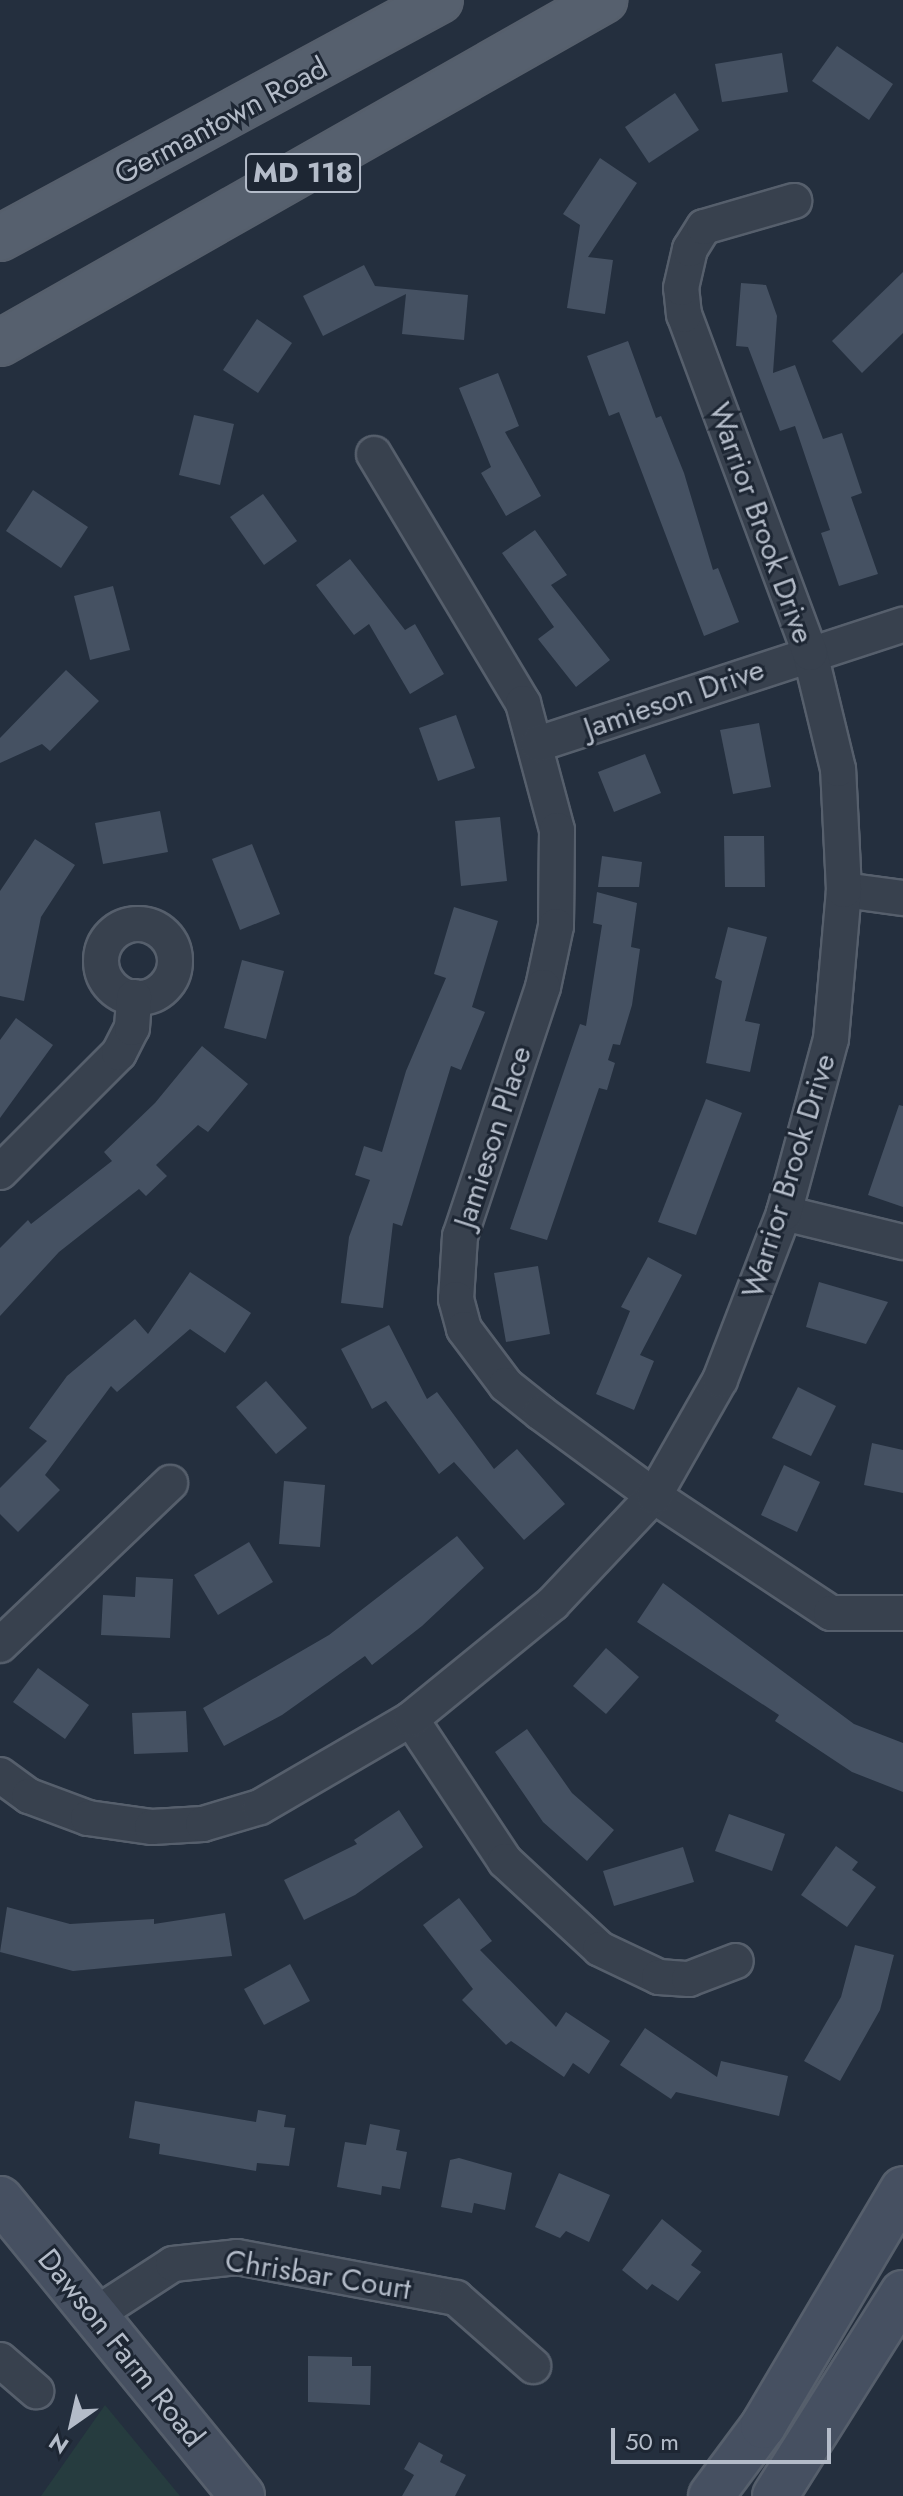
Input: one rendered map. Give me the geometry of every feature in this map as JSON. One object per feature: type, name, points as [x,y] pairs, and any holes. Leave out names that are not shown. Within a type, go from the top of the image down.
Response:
[{"type":"main road","name":"Germantown Road","points":[[0,238],[440,0]]},
{"type":"main road","name":"MD 118","points":[[0,343],[604,0]]},
{"type":"main road","points":[[711,2496],[763,2426],[903,2189]]},
{"type":"main road","name":"Dawson Farm Road","points":[[0,2199],[242,2496]]},
{"type":"main road","points":[[775,2496],[903,2293]]},
{"type":"street","name":"Warrior Brook Drive","points":[[0,1775],[29,1796],[88,1818],[152,1827],[203,1824],[260,1807],[411,1719],[553,1603],[654,1496],[720,1380],[784,1213],[831,1039],[844,890],[838,769],[810,653],[684,315],[681,288],[690,249],[704,227],[794,201]]},
{"type":"street","name":"Jamieson Place","points":[[374,454],[523,703],[538,744],[557,830],[556,926],[543,987],[460,1236],[456,1299],[464,1329],[506,1385],[654,1496],[831,1613],[903,1613]]},
{"type":"street","name":"Jamieson Drive","points":[[538,744],[903,625]]},
{"type":"street","points":[[844,890],[903,898]]},
{"type":"street","points":[[0,1172],[119,1053],[132,1028],[134,997]]},
{"type":"street","points":[[784,1213],[903,1242]]},
{"type":"street","points":[[0,1645],[170,1483]]},
{"type":"street","points":[[411,1719],[505,1861],[600,1949],[659,1977],[689,1979],[736,1961]]},
{"type":"street","name":"Chrisbar Court","points":[[93,2316],[173,2264],[237,2257],[456,2298],[533,2366]]},
{"type":"street","points":[[0,2360],[36,2391]]},
{"type":"green space","points":[[105,2405],[180,2496],[41,2496]]},
{"type":"building","points":[[837,46],[893,84],[869,120],[812,81]]},
{"type":"building","points":[[782,53],[788,92],[722,102],[715,64]]},
{"type":"building","points":[[675,93],[699,130],[649,163],[625,127]]},
{"type":"building","points":[[600,158],[637,183],[588,257],[613,260],[605,314],[567,308],[580,225],[563,214]]},
{"type":"building","points":[[364,265],[375,286],[468,295],[464,340],[402,334],[406,294],[323,336],[303,296]]},
{"type":"building","points":[[903,272],[903,333],[862,373],[832,341]]},
{"type":"building","points":[[741,283],[766,285],[777,316],[773,373],[795,365],[823,439],[842,433],[862,493],[851,497],[878,574],[839,586],[821,533],[830,530],[795,426],[780,431],[748,347],[736,346]]},
{"type":"building","points":[[257,319],[292,343],[258,393],[223,370]]},
{"type":"building","points":[[628,341],[656,418],[661,416],[684,473],[713,570],[718,568],[739,622],[704,636],[619,412],[609,416],[587,356]]},
{"type":"building","points":[[498,373],[519,426],[505,432],[541,496],[506,516],[481,473],[491,467],[459,388]]},
{"type":"building","points":[[194,415],[234,424],[220,485],[179,475]]},
{"type":"building","points":[[33,490],[88,527],[61,568],[6,531]]},
{"type":"building","points":[[263,494],[297,541],[264,565],[230,517]]},
{"type":"building","points":[[535,530],[567,575],[551,585],[610,660],[576,687],[538,639],[554,627],[502,553]]},
{"type":"building","points":[[350,559],[405,630],[415,624],[444,674],[410,694],[369,624],[354,635],[316,585]]},
{"type":"building","points":[[113,586],[130,650],[90,660],[74,596]]},
{"type":"building","points":[[66,670],[99,701],[50,751],[42,744],[0,763],[0,738]]},
{"type":"building","points":[[456,715],[475,768],[438,781],[419,728]]},
{"type":"building","points":[[759,723],[771,787],[733,794],[720,730]]},
{"type":"building","points":[[645,754],[661,793],[614,812],[598,772]]},
{"type":"building","points":[[160,811],[168,852],[103,864],[95,823]]},
{"type":"building","points":[[500,817],[507,881],[461,886],[455,821]]},
{"type":"building","points":[[724,836],[764,836],[765,887],[725,887]]},
{"type":"building","points":[[35,839],[75,865],[41,917],[24,1001],[0,996],[0,891]]},
{"type":"building","points":[[252,844],[280,914],[240,930],[212,859]]},
{"type":"building","points":[[602,856],[642,862],[639,887],[598,887]]},
{"type":"building","points":[[597,892],[637,903],[631,947],[640,949],[632,1005],[620,1045],[613,1044],[608,1060],[615,1063],[607,1090],[599,1088],[547,1240],[510,1229],[580,1024],[586,1026],[602,925],[593,923]]},
{"type":"building","points":[[454,907],[498,921],[472,1007],[485,1012],[461,1070],[451,1066],[402,1226],[393,1223],[383,1308],[341,1303],[349,1237],[370,1180],[355,1175],[364,1146],[382,1152],[406,1071],[446,978],[434,974]]},
{"type":"building","points":[[728,927],[767,937],[745,1021],[760,1024],[750,1072],[706,1063],[722,981],[715,978]]},
{"type":"building","points":[[242,960],[284,971],[266,1039],[224,1028]]},
{"type":"building","points":[[16,1018],[53,1045],[0,1118],[0,1040]]},
{"type":"building","points":[[202,1046],[248,1084],[208,1132],[198,1125],[156,1165],[167,1176],[146,1196],[139,1189],[59,1252],[0,1316],[0,1248],[28,1220],[31,1224],[112,1161],[104,1152],[155,1103]]},
{"type":"building","points":[[706,1099],[742,1113],[696,1235],[658,1222]]},
{"type":"building","points":[[899,1105],[903,1106],[903,1207],[868,1195]]},
{"type":"building","points":[[648,1257],[682,1275],[640,1355],[654,1361],[634,1410],[596,1394],[630,1311],[621,1307]]},
{"type":"building","points":[[538,1266],[550,1334],[506,1342],[494,1273]]},
{"type":"building","points":[[190,1272],[251,1313],[225,1353],[190,1329],[117,1392],[111,1386],[45,1475],[60,1490],[18,1532],[0,1514],[0,1488],[47,1441],[29,1428],[67,1376],[135,1319],[148,1334]]},
{"type":"building","points":[[819,1282],[888,1302],[866,1344],[806,1327]]},
{"type":"building","points":[[389,1325],[427,1399],[437,1392],[494,1469],[517,1449],[565,1504],[524,1540],[454,1462],[439,1474],[386,1401],[372,1409],[341,1349]]},
{"type":"building","points":[[266,1381],[307,1428],[276,1454],[236,1407]]},
{"type":"building","points":[[798,1387],[836,1406],[811,1456],[772,1438]]},
{"type":"building","points":[[872,1443],[903,1450],[903,1493],[864,1485]]},
{"type":"building","points":[[784,1465],[820,1482],[797,1532],[761,1515]]},
{"type":"building","points":[[284,1481],[325,1485],[320,1547],[279,1544]]},
{"type":"building","points":[[457,1536],[484,1568],[422,1626],[372,1665],[365,1656],[282,1715],[224,1746],[203,1708],[329,1635]]},
{"type":"building","points":[[249,1542],[273,1582],[218,1615],[194,1575]]},
{"type":"building","points":[[136,1577],[173,1579],[170,1638],[101,1635],[103,1595],[135,1597]]},
{"type":"building","points":[[663,1583],[854,1724],[903,1743],[903,1792],[852,1772],[775,1721],[779,1715],[637,1622]]},
{"type":"building","points":[[606,1648],[639,1677],[606,1714],[573,1686]]},
{"type":"building","points":[[38,1668],[89,1705],[65,1739],[13,1702]]},
{"type":"building","points":[[186,1711],[188,1752],[134,1754],[132,1713]]},
{"type":"building","points":[[527,1729],[572,1793],[614,1830],[587,1861],[543,1822],[495,1752]]},
{"type":"building","points":[[399,1810],[423,1847],[355,1895],[304,1920],[284,1880],[357,1844],[354,1840]]},
{"type":"building","points":[[729,1814],[785,1834],[772,1871],[715,1851]]},
{"type":"building","points":[[836,1846],[858,1862],[852,1870],[876,1887],[847,1927],[801,1895]]},
{"type":"building","points":[[683,1847],[694,1882],[614,1906],[603,1871]]},
{"type":"building","points":[[459,1898],[492,1941],[480,1950],[556,2027],[566,2012],[610,2041],[589,2074],[573,2063],[564,2077],[511,2041],[506,2045],[462,2000],[473,1989],[423,1925]]},
{"type":"building","points":[[7,1907],[70,1924],[154,1919],[154,1924],[225,1913],[232,1956],[73,1971],[0,1952]]},
{"type":"building","points":[[855,1945],[894,1955],[880,2010],[840,2081],[804,2061],[841,1997]]},
{"type":"building","points":[[290,1964],[310,2001],[264,2025],[244,1989]]},
{"type":"building","points":[[645,2028],[717,2077],[721,2061],[788,2076],[779,2116],[676,2092],[671,2099],[620,2065]]},
{"type":"building","points":[[135,2101],[256,2122],[258,2110],[286,2115],[284,2127],[295,2128],[289,2166],[257,2163],[256,2171],[159,2154],[160,2144],[129,2138]]},
{"type":"building","points":[[370,2124],[400,2130],[396,2150],[407,2152],[400,2189],[382,2186],[381,2195],[337,2187],[345,2142],[366,2145]]},
{"type":"building","points":[[459,2158],[512,2173],[505,2210],[474,2203],[472,2213],[441,2207],[450,2160]]},
{"type":"building","points":[[559,2173],[610,2195],[589,2242],[566,2231],[560,2238],[535,2227]]},
{"type":"building","points":[[662,2219],[702,2251],[691,2265],[701,2272],[678,2301],[652,2284],[647,2290],[622,2270]]},
{"type":"building","points":[[308,2356],[352,2357],[352,2366],[371,2366],[370,2405],[308,2402]]},
{"type":"building","points":[[419,2442],[443,2455],[440,2462],[466,2475],[455,2496],[402,2496],[414,2475],[404,2469]]}]
